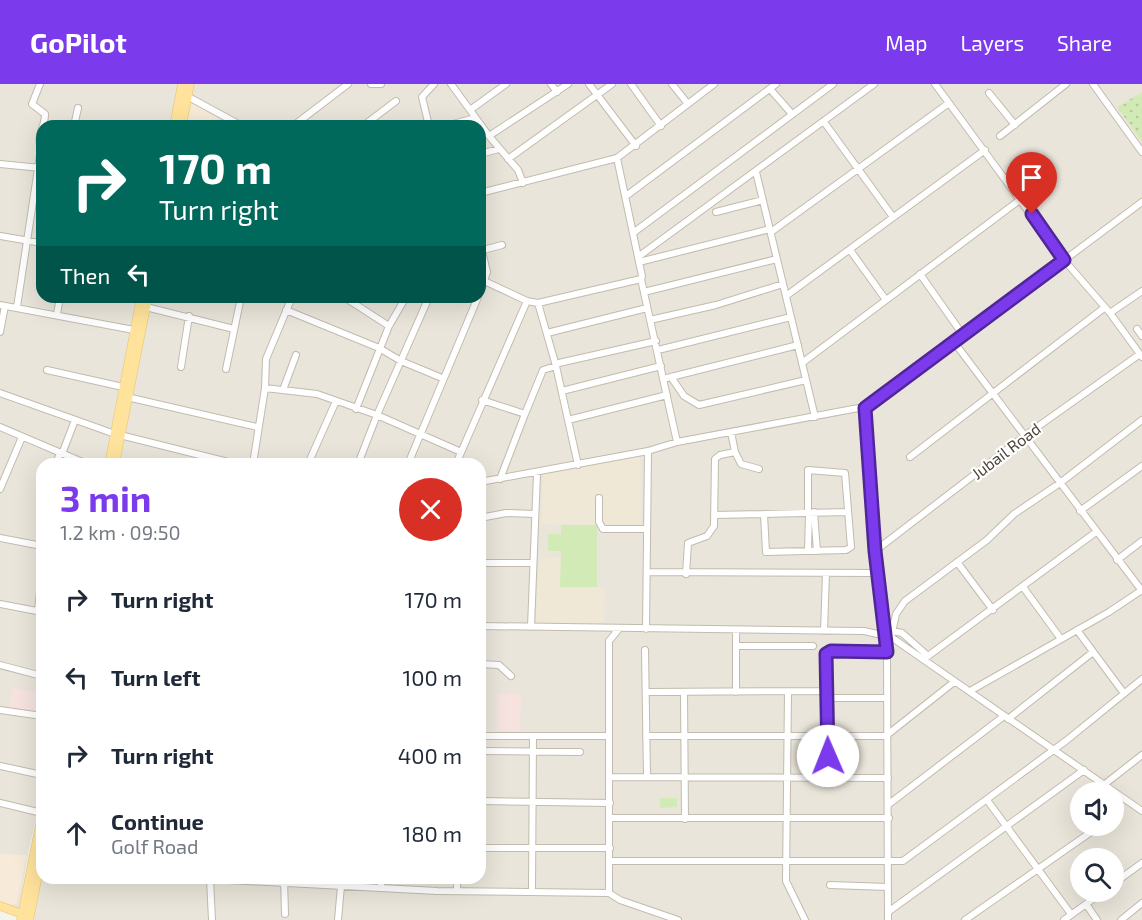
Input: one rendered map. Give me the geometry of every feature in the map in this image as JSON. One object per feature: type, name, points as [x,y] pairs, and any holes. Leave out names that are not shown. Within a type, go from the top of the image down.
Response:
[{"type":"main road","points":[[176,120],[186,84]]},
{"type":"main road","points":[[182,120],[184,94]]},
{"type":"main road","points":[[115,458],[123,387],[140,303]]},
{"type":"main road","points":[[111,458],[127,397],[147,303]]},
{"type":"main road","points":[[25,918],[25,901],[36,845]]},
{"type":"main road","points":[[25,918],[37,884]]},
{"type":"main road","points":[[2,909],[25,901]]},
{"type":"main road","points":[[2,909],[25,918]]},
{"type":"street","points":[[39,84],[32,104],[45,116],[44,120]]},
{"type":"street","points":[[301,120],[348,84]]},
{"type":"street","points":[[372,84],[381,84]]},
{"type":"street","points":[[428,120],[422,97],[434,84]]},
{"type":"street","points":[[451,84],[475,118],[468,120]]},
{"type":"street","points":[[470,110],[506,84]]},
{"type":"street","points":[[551,84],[557,92]]},
{"type":"street","points":[[489,136],[568,84]]},
{"type":"street","points":[[590,84],[636,146]]},
{"type":"street","points":[[508,159],[612,84]]},
{"type":"street","points":[[631,84],[661,126]]},
{"type":"street","points":[[672,84],[688,104]]},
{"type":"street","points":[[486,192],[617,158],[636,146],[713,84]]},
{"type":"street","points":[[626,196],[776,84]]},
{"type":"street","points":[[633,234],[833,84]]},
{"type":"street","points":[[639,259],[874,84]]},
{"type":"street","points":[[935,84],[1064,260],[1141,356]]},
{"type":"street","points":[[1000,136],[1066,84]]},
{"type":"street","points":[[1093,84],[1142,152]]},
{"type":"street","points":[[770,89],[792,114]]},
{"type":"street","points":[[989,93],[1015,125]]},
{"type":"street","points":[[184,94],[231,120]]},
{"type":"street","points":[[371,120],[396,101]]},
{"type":"street","points":[[639,259],[770,231],[949,103]]},
{"type":"street","points":[[75,120],[78,108]]},
{"type":"street","points":[[824,122],[893,217]]},
{"type":"street","points":[[486,132],[508,159],[523,183]]},
{"type":"street","points":[[486,152],[499,149]]},
{"type":"street","points":[[786,296],[985,150]]},
{"type":"street","points":[[617,158],[639,259],[640,279],[661,366],[667,378],[684,396],[699,405],[806,380]]},
{"type":"street","points":[[0,164],[36,168]]},
{"type":"street","points":[[756,172],[815,417]]},
{"type":"street","points":[[17,307],[36,193]]},
{"type":"street","points":[[716,212],[763,200]]},
{"type":"street","points":[[802,363],[1021,200]]},
{"type":"street","points":[[486,481],[648,451],[677,442],[865,408],[1142,202]]},
{"type":"street","points":[[0,236],[36,243]]},
{"type":"street","points":[[486,246],[502,245]]},
{"type":"street","points":[[850,250],[886,300]]},
{"type":"street","points":[[644,292],[777,259]]},
{"type":"street","points":[[920,274],[963,335]]},
{"type":"street","points":[[486,283],[527,301],[538,303],[640,279]]},
{"type":"street","points":[[650,320],[716,305],[783,284]]},
{"type":"street","points":[[910,457],[1107,311],[1142,291]]},
{"type":"street","points":[[458,458],[527,301]]},
{"type":"street","points":[[57,314],[59,303]]},
{"type":"street","points":[[226,369],[239,303]]},
{"type":"street","points":[[254,458],[265,388],[266,359],[289,303]]},
{"type":"street","points":[[353,303],[389,326]]},
{"type":"street","points":[[356,409],[379,348],[402,303]]},
{"type":"street","points":[[360,458],[376,415],[426,303]]},
{"type":"street","points":[[410,458],[419,432],[475,303]]},
{"type":"street","points":[[538,303],[557,365],[578,465]]},
{"type":"street","points":[[0,332],[2,305],[134,330]]},
{"type":"street","points":[[146,307],[234,329]]},
{"type":"street","points":[[547,333],[647,308]]},
{"type":"street","points":[[286,310],[379,348],[401,361],[442,378]]},
{"type":"street","points":[[181,367],[189,316]]},
{"type":"street","points":[[658,350],[791,317]]},
{"type":"street","points":[[1137,329],[1142,336]]},
{"type":"street","points":[[500,479],[543,370],[656,341]]},
{"type":"street","points":[[954,342],[1142,590],[970,692]]},
{"type":"street","points":[[667,378],[798,345]]},
{"type":"street","points":[[283,390],[296,355]]},
{"type":"street","name":"Jubail Road","points":[[875,551],[1026,435],[1141,356]]},
{"type":"street","points":[[562,391],[661,366]]},
{"type":"street","points":[[47,370],[123,387]]},
{"type":"street","points":[[667,378],[667,395],[677,442]]},
{"type":"street","points":[[265,388],[301,390],[336,401],[419,432],[461,452]]},
{"type":"street","points":[[0,393],[117,434],[212,458]]},
{"type":"street","points":[[568,420],[667,395]]},
{"type":"street","points":[[127,397],[257,427]]},
{"type":"street","points":[[482,400],[525,414]]},
{"type":"street","points":[[311,458],[336,401]]},
{"type":"street","points":[[865,408],[875,551],[890,634]]},
{"type":"street","points":[[59,458],[75,420]]},
{"type":"street","points":[[888,920],[887,652],[897,614],[905,601],[987,540],[1019,510],[1060,483],[1142,420]]},
{"type":"street","points":[[0,427],[73,458]]},
{"type":"street","points":[[731,432],[735,452],[741,464],[759,470]]},
{"type":"street","points":[[0,489],[21,437]]},
{"type":"street","points":[[646,629],[648,451]]},
{"type":"street","points":[[687,574],[687,545],[702,538],[712,529],[715,459],[720,455],[735,452]]},
{"type":"street","points":[[1080,511],[1142,466]]},
{"type":"street","points":[[764,514],[766,552],[817,551],[851,547],[845,473],[808,470],[810,512],[817,551]]},
{"type":"street","points":[[531,627],[537,473]]},
{"type":"street","points":[[599,498],[599,522],[603,529],[647,529]]},
{"type":"street","points":[[808,551],[810,512]]},
{"type":"street","points":[[714,515],[848,512]]},
{"type":"street","points":[[486,517],[506,513],[535,514]]},
{"type":"street","points":[[926,657],[993,610],[1096,532]]},
{"type":"street","points":[[0,538],[36,545]]},
{"type":"street","points":[[1117,560],[1142,541]]},
{"type":"street","points":[[957,562],[993,610]]},
{"type":"street","points":[[486,563],[533,563]]},
{"type":"street","points":[[648,572],[687,574],[878,573]]},
{"type":"street","points":[[824,631],[826,573]]},
{"type":"street","points":[[1023,587],[1061,639]]},
{"type":"street","points":[[0,604],[36,610]]},
{"type":"street","points":[[486,626],[890,634],[926,657],[954,682],[1102,782]]},
{"type":"street","points":[[609,893],[609,641],[619,629]]},
{"type":"street","points":[[736,630],[736,692]]},
{"type":"street","points":[[1077,630],[1123,692]]},
{"type":"street","points":[[736,646],[813,646]]},
{"type":"street","points":[[645,650],[647,777]]},
{"type":"street","points":[[828,777],[826,658],[828,652],[887,652]]},
{"type":"street","points":[[889,804],[1093,652]]},
{"type":"street","points":[[0,665],[36,674]]},
{"type":"street","points":[[486,665],[499,666],[511,676]]},
{"type":"street","points":[[610,861],[889,861],[906,859],[1053,750],[1142,679]]},
{"type":"street","points":[[646,736],[887,735],[954,682]]},
{"type":"street","points":[[646,692],[788,692],[887,698]]},
{"type":"street","points":[[684,692],[685,819]]},
{"type":"street","points":[[788,692],[788,886],[805,920]]},
{"type":"street","points":[[0,710],[36,715]]},
{"type":"street","points":[[486,736],[609,736]]},
{"type":"street","points":[[532,891],[533,736]]},
{"type":"street","points":[[486,751],[580,752]]},
{"type":"street","points":[[1108,782],[1142,755]]},
{"type":"street","points":[[0,766],[36,774]]},
{"type":"street","points":[[888,912],[1084,770]]},
{"type":"street","points":[[610,777],[888,778]]},
{"type":"street","points":[[1124,798],[1142,812]]},
{"type":"street","points":[[987,800],[1071,914]]},
{"type":"street","points":[[486,801],[610,803]]},
{"type":"street","points":[[0,803],[36,812]]},
{"type":"street","points":[[610,818],[889,818]]},
{"type":"street","points":[[965,920],[1084,836]]},
{"type":"street","points":[[486,848],[610,848]]},
{"type":"street","points":[[1124,876],[1142,863]]},
{"type":"street","points":[[210,884],[212,920]]},
{"type":"street","points":[[284,884],[285,915]]},
{"type":"street","points":[[322,884],[381,888],[609,893],[620,900],[678,920]]},
{"type":"street","points":[[457,884],[457,890]]},
{"type":"street","points":[[830,885],[888,887]]},
{"type":"street","points":[[338,920],[341,886]]},
{"type":"street","points":[[1064,920],[1089,902]]},
{"type":"street","points":[[1121,920],[1142,903]]},
{"type":"street","points":[[1086,904],[1097,920]]},
{"type":"shaded area","points":[[0,84],[180,84],[172,120],[36,120],[36,303],[136,303],[106,458],[36,458],[36,819],[19,909],[0,901]]},
{"type":"shaded area","points":[[192,84],[1142,84],[1142,92],[1117,107],[1142,142],[1142,920],[31,920],[38,884],[486,884],[486,458],[118,458],[149,303],[486,303],[486,120],[215,120],[188,101]]},
{"type":"shaded area","points":[[188,101],[220,117],[219,120],[184,120]]},
{"type":"shaded area","points":[[640,454],[641,525],[542,524],[543,472]]},
{"type":"shaded area","points":[[561,557],[561,587],[605,587],[604,623],[536,623],[539,558]]},
{"type":"shaded area","points":[[13,688],[36,692],[36,713],[9,708]]},
{"type":"shaded area","points":[[498,694],[521,694],[520,731],[497,731]]},
{"type":"shaded area","points":[[0,854],[27,855],[17,903],[10,905],[0,901]]},
{"type":"green space","points":[[1142,92],[1142,142],[1117,107]]},
{"type":"green space","points":[[561,525],[597,525],[597,587],[560,587],[561,551],[548,551],[548,534],[561,534]]},
{"type":"green space","points":[[660,798],[677,798],[677,807],[660,808]]},
{"type":"route","points":[[828,756],[826,654],[831,651],[887,652],[875,551],[865,408],[1064,260],[1032,214]]}]
